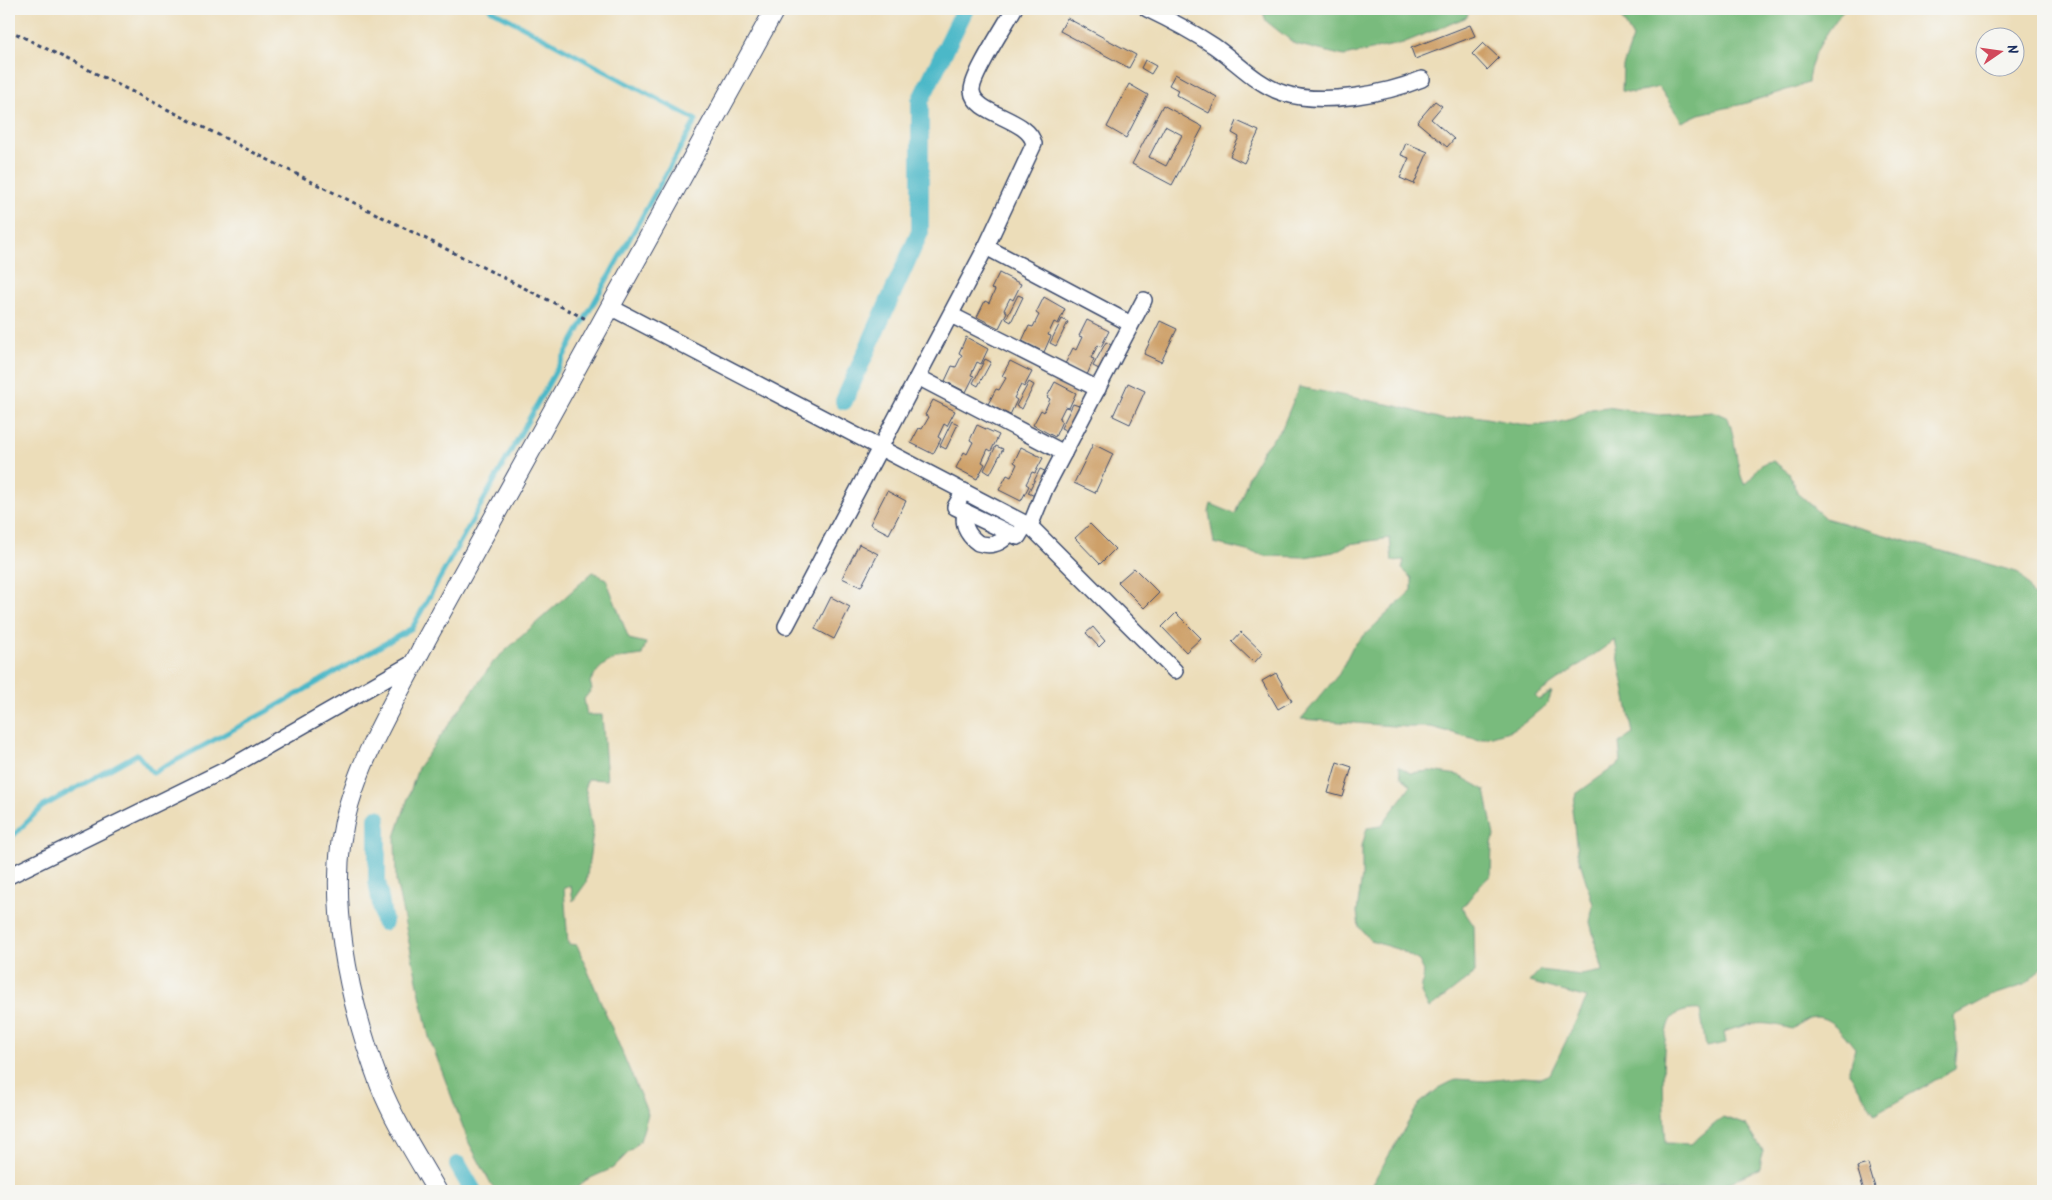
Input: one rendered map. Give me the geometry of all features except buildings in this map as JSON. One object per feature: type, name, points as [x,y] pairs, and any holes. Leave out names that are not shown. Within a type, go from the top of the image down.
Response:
[{"type":"street","points":[[437,1191],[380,1086],[348,970],[340,927],[338,872],[342,830],[349,803],[380,728],[775,9]]},
{"type":"street","points":[[786,626],[986,247],[1034,144],[1033,136],[1024,129],[976,102],[972,91],[976,77],[1014,9]]},
{"type":"street","points":[[1147,9],[1186,28],[1215,47],[1244,72],[1284,93],[1338,98],[1401,88],[1422,79]]},
{"type":"street","points":[[986,247],[1131,324]]},
{"type":"street","points":[[964,491],[955,507],[1018,537],[1028,525],[1144,300]]},
{"type":"street","points":[[610,307],[1028,525],[1175,671]]},
{"type":"street","points":[[951,315],[1098,389]]},
{"type":"street","points":[[918,378],[1064,453]]},
{"type":"street","points":[[965,511],[963,522],[966,530],[978,543],[995,544],[1003,540],[1010,533]]},
{"type":"street","points":[[9,876],[229,768],[416,661]]},
{"type":"path","points":[[9,30],[600,326]]},
{"type":"green space","points":[[1262,9],[1469,9],[1467,17],[1403,43],[1344,56],[1295,44],[1266,21]]},
{"type":"green space","points":[[1616,9],[1844,9],[1826,35],[1816,54],[1809,73],[1808,83],[1743,104],[1699,114],[1682,122],[1659,87],[1634,93],[1622,91],[1623,66],[1633,38]]},
{"type":"green space","points":[[1299,387],[1397,406],[1445,420],[1469,415],[1531,426],[1556,423],[1575,418],[1591,409],[1607,407],[1659,415],[1715,412],[1728,418],[1744,484],[1762,464],[1773,461],[1789,473],[1798,494],[1825,518],[2020,573],[2033,595],[2043,603],[2043,967],[2024,985],[1991,996],[1954,1016],[1957,1050],[1955,1069],[1875,1114],[1849,1073],[1855,1048],[1841,1031],[1829,1021],[1823,1018],[1809,1018],[1792,1029],[1765,1024],[1742,1026],[1724,1032],[1726,1043],[1706,1047],[1700,1010],[1684,1011],[1671,1019],[1667,1028],[1665,1042],[1663,1078],[1666,1143],[1691,1144],[1723,1117],[1746,1125],[1763,1151],[1760,1168],[1724,1185],[1717,1191],[1368,1191],[1419,1104],[1439,1088],[1457,1079],[1486,1081],[1522,1077],[1540,1078],[1550,1074],[1587,998],[1529,982],[1540,970],[1581,975],[1603,971],[1590,922],[1593,904],[1577,852],[1572,809],[1576,794],[1621,762],[1619,743],[1633,734],[1615,640],[1535,696],[1539,700],[1552,692],[1548,703],[1524,723],[1512,730],[1479,740],[1431,727],[1301,719],[1339,674],[1353,646],[1412,590],[1412,578],[1402,569],[1404,560],[1392,561],[1390,538],[1349,544],[1334,552],[1305,557],[1267,556],[1214,543],[1209,512],[1211,504],[1235,514],[1249,476],[1263,450],[1282,428]]},
{"type":"green space","points":[[593,572],[606,579],[629,639],[646,643],[642,655],[618,659],[600,668],[590,682],[592,689],[584,699],[587,715],[602,715],[607,780],[588,779],[585,786],[593,832],[586,883],[573,901],[571,886],[564,888],[568,944],[577,945],[648,1114],[640,1141],[613,1168],[586,1180],[573,1191],[495,1191],[469,1143],[429,1037],[396,881],[395,837],[418,768],[494,661]]},
{"type":"green space","points":[[1399,766],[1410,773],[1430,771],[1458,775],[1485,790],[1494,836],[1491,875],[1481,884],[1462,908],[1474,926],[1475,973],[1429,1009],[1421,993],[1424,971],[1419,961],[1400,950],[1371,941],[1359,927],[1357,912],[1362,875],[1362,846],[1367,828],[1381,826],[1411,785],[1401,777]]},
{"type":"waterway","points":[[9,840],[42,807],[137,754],[153,773],[273,708],[412,628],[696,120],[490,9]]},
{"type":"waterway","points":[[844,401],[920,232],[920,101],[965,9]]},
{"type":"waterway","points":[[377,818],[377,881],[384,922]]},
{"type":"waterway","points":[[458,1165],[473,1191]]}]
